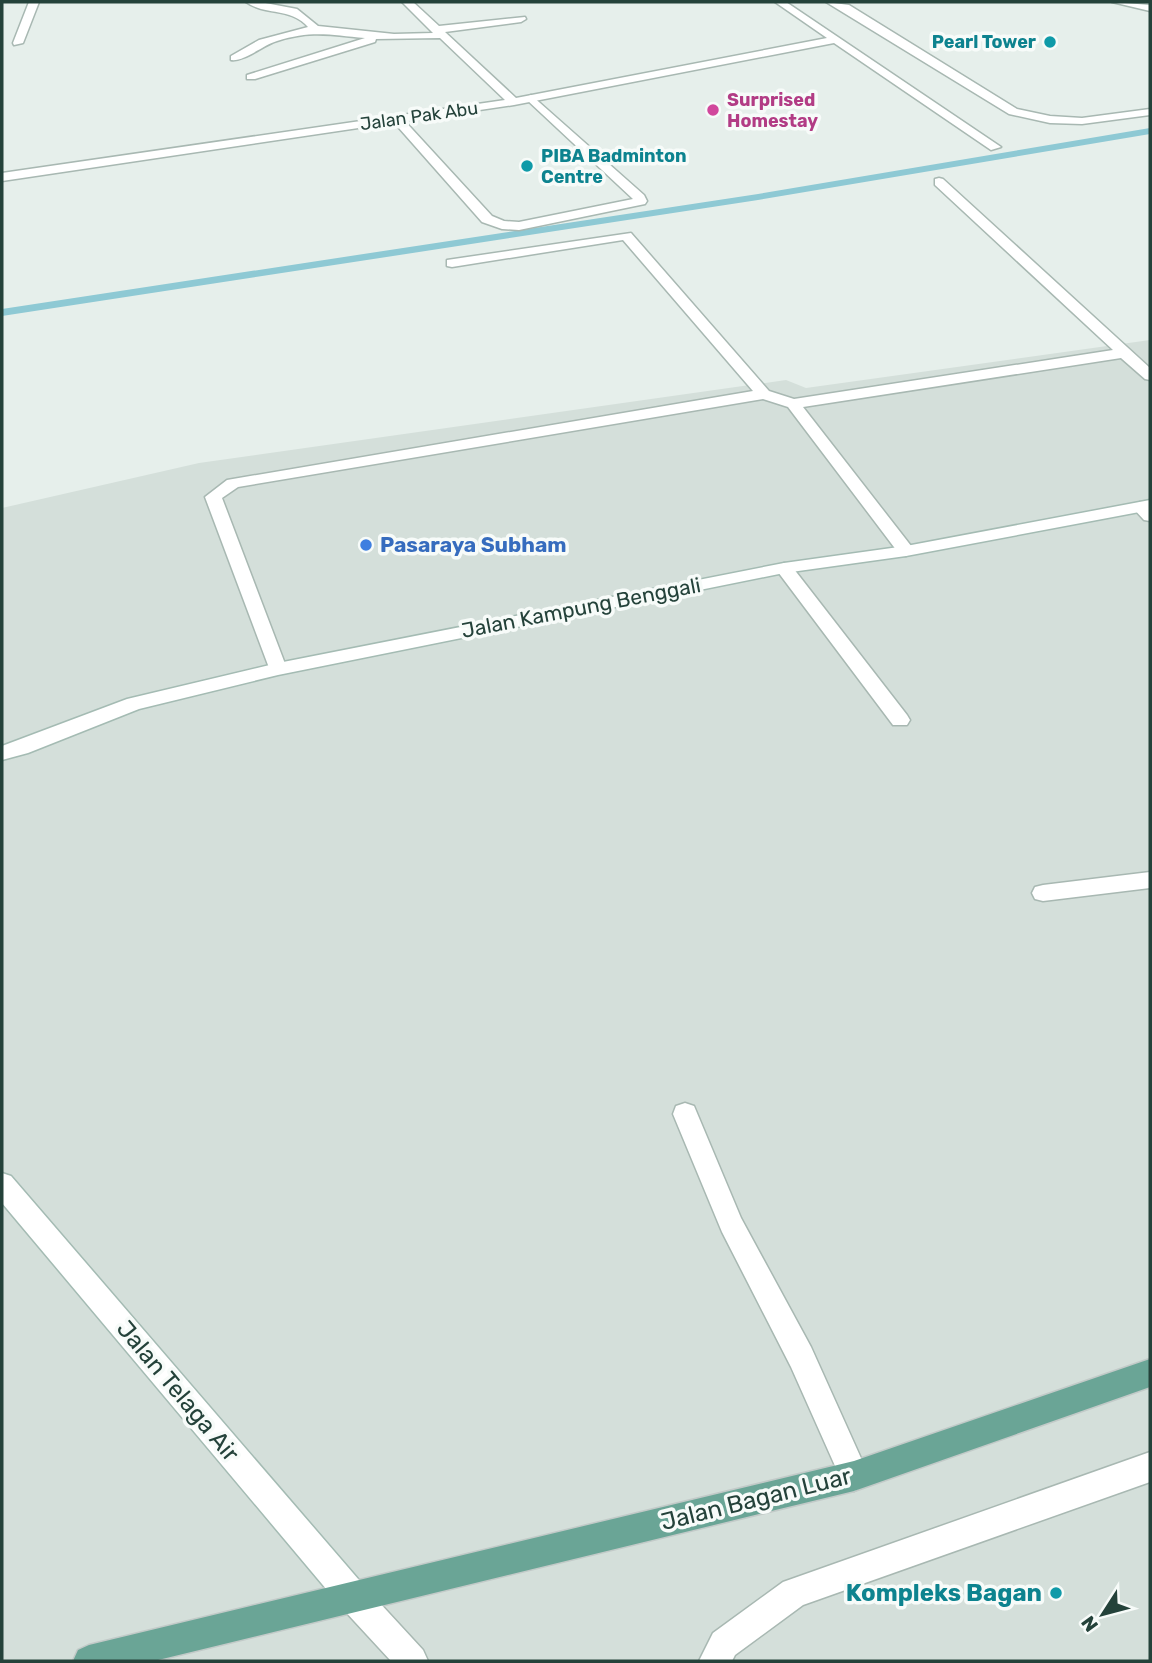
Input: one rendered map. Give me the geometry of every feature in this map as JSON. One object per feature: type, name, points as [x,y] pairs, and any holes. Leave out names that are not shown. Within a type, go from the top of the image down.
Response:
[{"type":"main road","name":"Jalan Bagan Luar","points":[[89,1661],[855,1476],[1150,1373]]},
{"type":"street","points":[[18,43],[34,2]]},
{"type":"street","points":[[251,2],[260,5],[291,5],[305,10],[315,30]]},
{"type":"street","points":[[407,2],[514,102]]},
{"type":"street","points":[[780,2],[995,147]]},
{"type":"street","points":[[831,2],[845,7],[1013,112],[1044,120],[1088,123],[1150,113]]},
{"type":"street","points":[[1117,2],[1150,8]]},
{"type":"street","points":[[235,58],[250,47],[269,39],[315,30],[421,38],[522,19]]},
{"type":"street","points":[[251,77],[380,37]]},
{"type":"street","name":"Jalan Pak Abu","points":[[2,177],[514,102],[834,40]]},
{"type":"street","points":[[397,119],[487,219],[502,225],[519,226],[641,201],[531,98]]},
{"type":"street","points":[[939,181],[1150,376]]},
{"type":"street","points":[[452,263],[626,236],[764,394]]},
{"type":"street","points":[[278,669],[213,497],[233,483],[764,394],[793,404],[1123,353]]},
{"type":"street","points":[[793,404],[906,551]]},
{"type":"street","name":"Jalan Kampung Benggali","points":[[2,760],[11,751],[134,704],[278,669],[784,568],[906,551],[1147,510]]},
{"type":"street","points":[[784,568],[900,720]]},
{"type":"street","points":[[1043,893],[1150,880]]},
{"type":"street","points":[[685,1114],[731,1224],[801,1357],[855,1476]]},
{"type":"street","name":"Jalan Telaga Air","points":[[2,1185],[354,1598],[412,1661]]},
{"type":"street","points":[[715,1661],[724,1644],[794,1592],[1150,1467]]},
{"type":"shaded area","points":[[1150,340],[1150,1661],[2,1661],[2,508],[199,463],[786,380],[806,388]]},
{"type":"waterway","points":[[2,313],[758,197],[1150,131]]},
{"type":"place","name":"Pearl Tower","points":[[1050,42]]},
{"type":"place","name":"Surprised Homestay","points":[[713,110]]},
{"type":"place","name":"PIBA Badminton Centre","points":[[527,166]]},
{"type":"place","name":"Pasaraya Subham","points":[[366,545]]},
{"type":"place","name":"Kompleks Bagan","points":[[1056,1593]]}]
